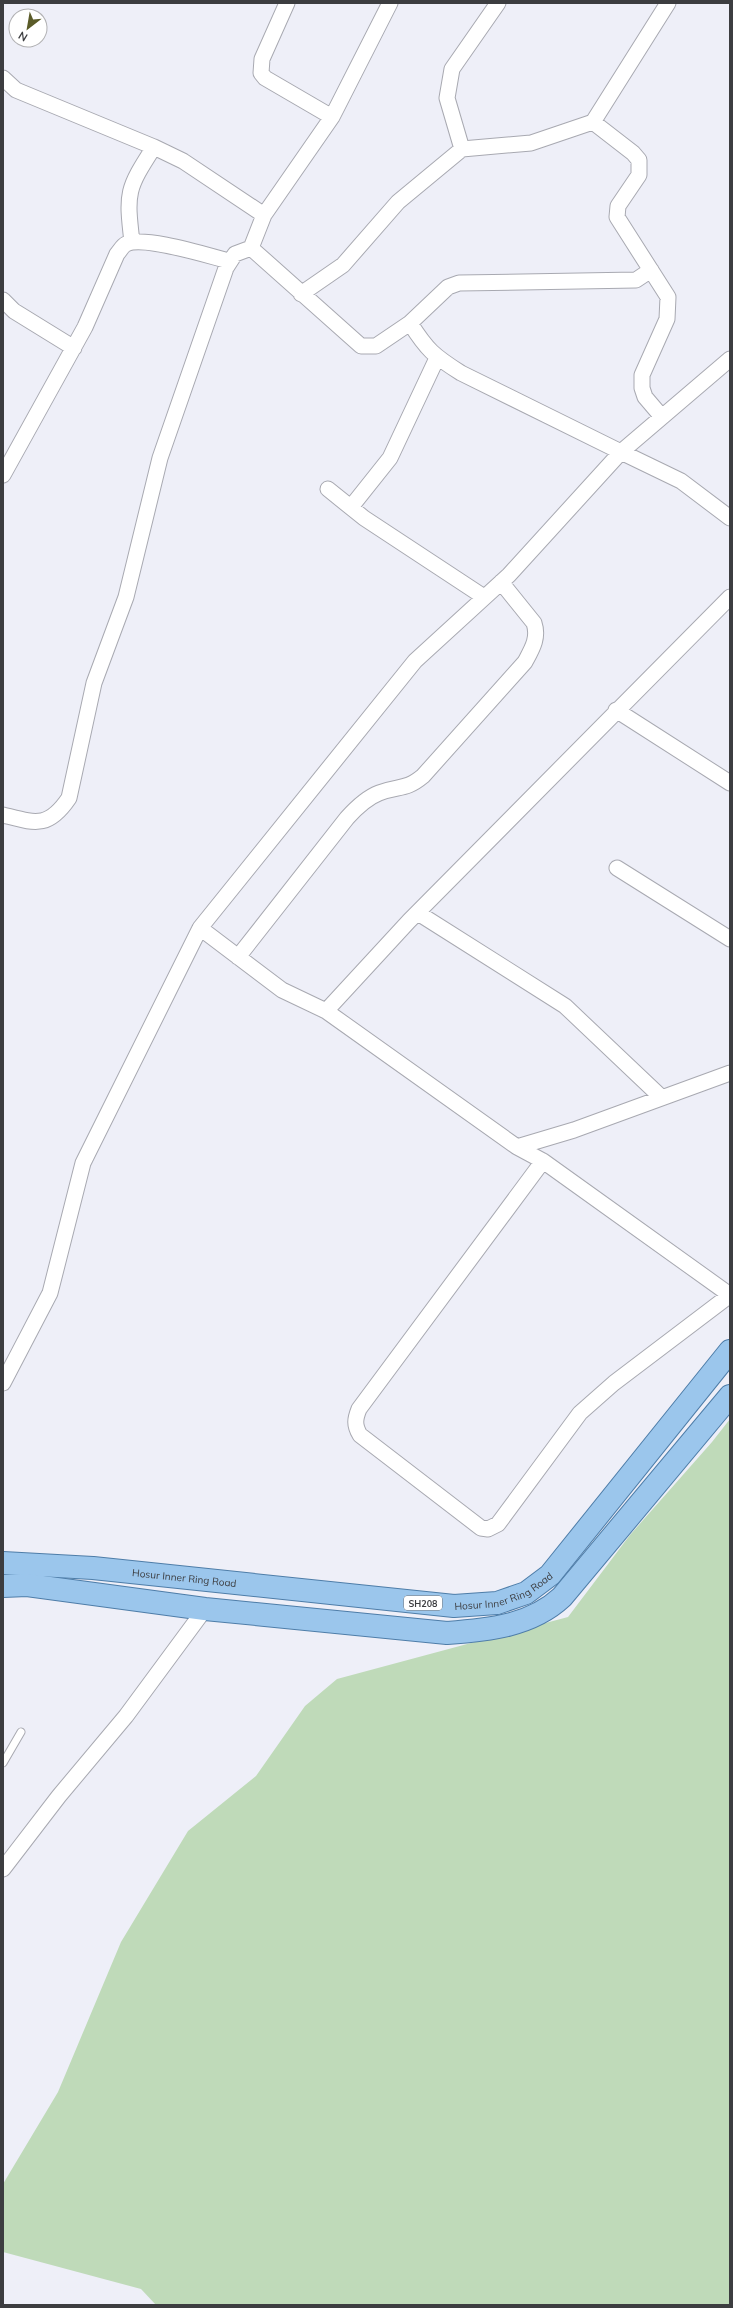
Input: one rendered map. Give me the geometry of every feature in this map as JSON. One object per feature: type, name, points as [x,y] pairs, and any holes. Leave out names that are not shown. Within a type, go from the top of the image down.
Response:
[{"type":"main road","name":"Hosur Inner Ring Road","points":[[3,1563],[93,1568],[454,1606],[497,1603],[526,1593],[550,1575],[730,1351]]},
{"type":"main road","points":[[3,1586],[26,1585],[205,1609],[447,1633],[484,1630],[533,1618],[551,1607],[562,1597],[730,1396]]},
{"type":"street","points":[[287,3],[262,58],[261,73],[265,78],[332,117]]},
{"type":"street","points":[[3,815],[35,823],[60,812],[69,798],[94,683],[126,597],[160,458],[229,261],[235,254],[251,248],[264,215],[332,117],[390,3]]},
{"type":"street","points":[[462,149],[446,98],[452,68],[498,3]]},
{"type":"street","points":[[301,294],[343,265],[398,202],[462,149],[531,143],[592,122],[668,3]]},
{"type":"street","points":[[3,78],[16,90],[154,146],[182,161],[264,215]]},
{"type":"street","points":[[592,122],[633,153],[639,160],[638,175],[618,206],[617,217],[668,297],[669,306],[663,332],[642,376],[642,388],[645,397],[662,417]]},
{"type":"street","points":[[132,242],[128,206],[129,191],[135,176],[154,146]]},
{"type":"street","points":[[3,475],[74,348],[85,327],[117,254],[125,245],[132,242],[156,243],[229,261]]},
{"type":"street","points":[[251,248],[361,346],[376,346],[410,323],[448,287],[459,283],[636,280],[651,270]]},
{"type":"street","points":[[3,300],[14,311],[74,348]]},
{"type":"street","points":[[410,323],[426,348],[437,358],[461,372],[681,481],[730,518]]},
{"type":"street","points":[[351,507],[390,458],[437,358]]},
{"type":"street","points":[[3,1383],[50,1293],[83,1163],[200,928],[415,661],[501,582],[621,452],[730,359]]},
{"type":"street","points":[[328,489],[351,507],[484,597]]},
{"type":"street","points":[[238,957],[347,818],[364,801],[379,793],[412,786],[423,776],[525,662],[535,640],[536,628],[501,582]]},
{"type":"street","points":[[326,1011],[418,913],[616,710],[730,596]]},
{"type":"street","points":[[616,710],[730,783]]},
{"type":"street","points":[[617,868],[730,939]]},
{"type":"street","points":[[418,913],[565,1006],[661,1097]]},
{"type":"street","points":[[200,928],[282,990],[326,1011],[517,1147],[543,1161],[730,1295],[614,1383],[580,1413],[498,1524],[488,1528],[481,1528],[360,1435],[356,1428],[356,1418],[359,1409],[543,1161]]},
{"type":"street","points":[[517,1147],[574,1130],[730,1073]]},
{"type":"street","points":[[3,1869],[59,1796],[126,1716],[205,1609]]},
{"type":"lane","points":[[3,1763],[21,1732]]},
{"type":"green space","points":[[730,1419],[730,2305],[156,2305],[141,2289],[3,2252],[3,2184],[58,2092],[121,1942],[188,1831],[256,1776],[305,1706],[337,1679],[568,1617],[630,1535],[712,1442]]}]
